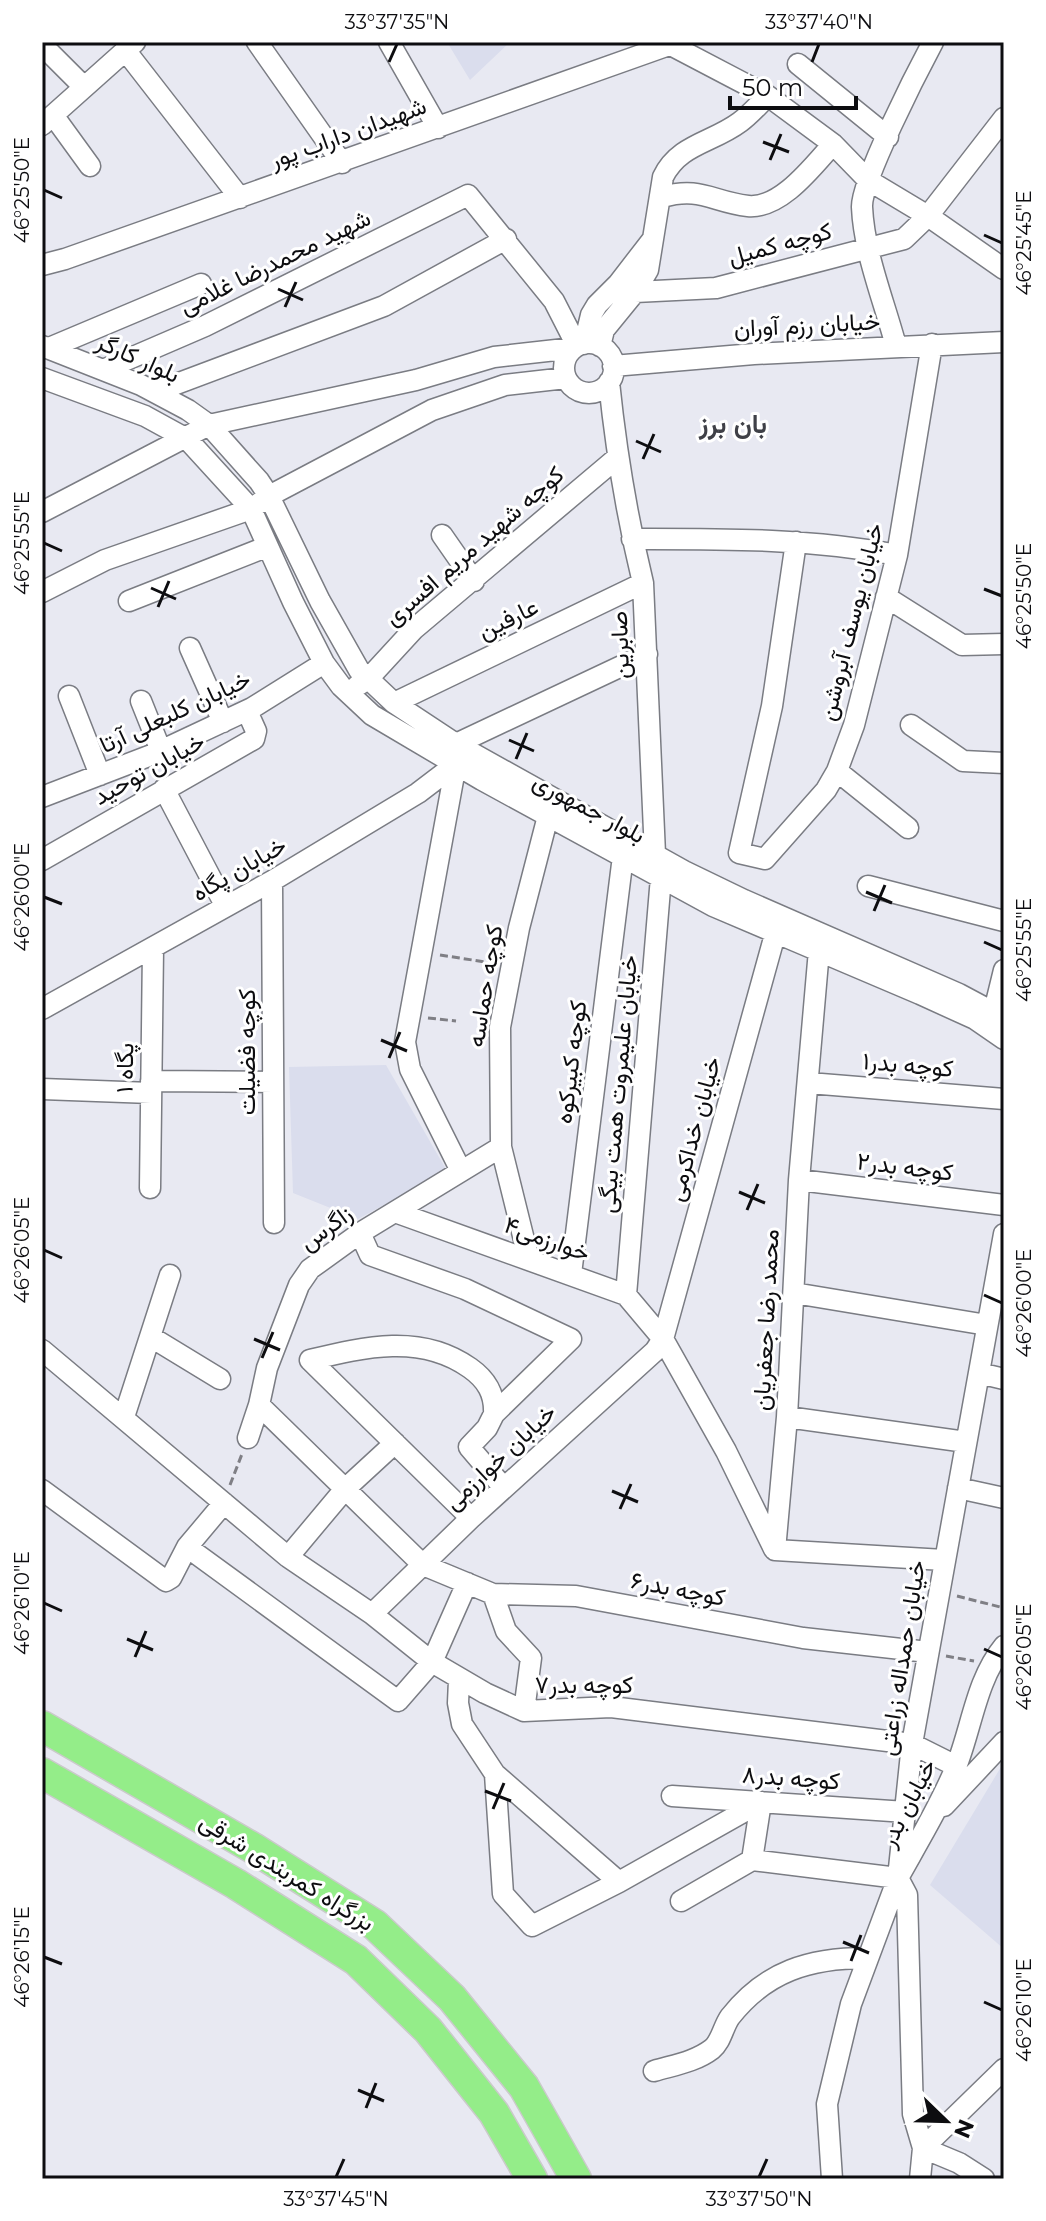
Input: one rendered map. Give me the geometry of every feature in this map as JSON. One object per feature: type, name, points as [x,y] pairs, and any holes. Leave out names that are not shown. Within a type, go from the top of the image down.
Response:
[{"type":"highway","name":"بزرگراه کمربندی شرقی","points":[[42,1726],[253,1848],[375,1925],[452,1998],[524,2087],[576,2179]]},
{"type":"highway","name":"بزرگراه کمربندی شرقی","points":[[42,1773],[236,1884],[356,1960],[428,2030],[494,2113],[532,2179]]},
{"type":"street","points":[[257,42],[342,163]]},
{"type":"street","points":[[389,42],[438,128]]},
{"type":"street","points":[[896,346],[869,248],[861,205],[868,180],[931,43]]},
{"type":"street","points":[[667,44],[768,96],[833,144],[868,180],[928,216],[1004,269]]},
{"type":"street","name":"شهیدان داراب پور","points":[[42,265],[342,163],[667,44]]},
{"type":"street","points":[[42,45],[84,87]]},
{"type":"street","points":[[90,166],[48,120],[130,46],[240,198]]},
{"type":"street","points":[[798,64],[888,137]]},
{"type":"street","points":[[42,512],[209,425],[416,380],[494,357],[584,346],[611,358],[605,380],[581,392],[572,387],[564,368],[567,357],[584,346],[604,330],[635,292],[648,270],[663,177],[670,163],[679,154],[715,138],[740,122],[768,96]]},
{"type":"street","name":"کوچه کمیل","points":[[635,292],[716,288],[904,239],[928,216],[1004,118]]},
{"type":"street","points":[[662,197],[691,191],[751,206],[773,200],[800,181],[833,144]]},
{"type":"street","name":"شهید محمدرضا غلامی","points":[[103,370],[205,326],[468,195],[506,239]]},
{"type":"street","points":[[155,392],[384,306],[506,239],[584,346]]},
{"type":"street","points":[[584,346],[591,315],[597,305],[618,284],[652,240]]},
{"type":"street","points":[[45,347],[201,284]]},
{"type":"street","name":"خیابان رزم آوران","points":[[605,380],[754,354],[1004,342]]},
{"type":"street","name":"خیابان یوسف آبروشن","points":[[796,542],[772,706],[739,853],[765,859],[826,790],[837,771],[854,725],[897,555],[932,344]]},
{"type":"street","name":"بلوار کارگر","points":[[45,347],[155,392],[209,425]]},
{"type":"street","points":[[494,357],[505,385]]},
{"type":"street","name":"بلوار کارگر","points":[[42,378],[145,416],[187,439]]},
{"type":"street","points":[[45,584],[251,509],[269,496],[432,410],[505,385],[566,378]]},
{"type":"street","name":"صابرین","points":[[605,380],[632,539],[643,583],[655,854]]},
{"type":"street","name":"بلوار جمهوری","points":[[209,425],[269,496],[320,601],[359,670],[456,754],[548,816],[713,906],[778,924],[999,1014]]},
{"type":"street","name":"بلوار جمهوری","points":[[187,439],[251,509],[266,547],[324,663],[348,693],[372,715],[655,854],[725,891],[819,950],[975,1019],[1004,1039]]},
{"type":"street","name":"کوچه شهید مریم افسری","points":[[348,693],[368,679],[414,629],[474,581],[617,447]]},
{"type":"street","points":[[442,535],[474,581]]},
{"type":"street","points":[[632,539],[796,542],[849,546],[897,555]]},
{"type":"street","points":[[129,601],[266,547]]},
{"type":"street","name":"عارفین","points":[[394,703],[643,583]]},
{"type":"street","points":[[886,597],[962,645],[1004,644]]},
{"type":"street","points":[[190,648],[223,722]]},
{"type":"street","name":"خیابان پگاه","points":[[42,1009],[272,881],[418,793],[456,754],[647,654]]},
{"type":"street","name":"خیابان کلبعلی آرتا","points":[[42,797],[161,751],[247,711],[324,663]]},
{"type":"street","points":[[69,696],[100,775]]},
{"type":"street","points":[[141,701],[161,751]]},
{"type":"street","name":"خیابان توحید","points":[[42,860],[254,739],[256,731],[247,711]]},
{"type":"street","points":[[911,725],[963,761],[1004,763]]},
{"type":"street","points":[[456,754],[405,1042],[410,1069],[461,1171]]},
{"type":"street","points":[[837,771],[908,828]]},
{"type":"street","points":[[164,789],[225,905]]},
{"type":"street","name":"کوچه حماسه","points":[[529,1260],[501,1147],[500,1027],[548,816]]},
{"type":"street","name":"کوچه کبیرکوه","points":[[571,1274],[623,856]]},
{"type":"street","name":"خیابان علیمروت همت بیگی","points":[[626,1295],[661,877]]},
{"type":"street","name":"کوچه فضیلت","points":[[272,881],[274,1223]]},
{"type":"street","points":[[868,886],[1004,921]]},
{"type":"street","name":"خیابان خداکرمی","points":[[663,1339],[778,924]]},
{"type":"street","name":"پگاه ۱","points":[[150,1188],[153,949]]},
{"type":"street","name":"محمد رضا جعفریان","points":[[775,1550],[787,1417],[799,1180],[819,950]]},
{"type":"street","points":[[999,1014],[1004,970]]},
{"type":"street","points":[[42,1089],[273,1082]]},
{"type":"street","name":"کوچه بدر۱","points":[[809,1083],[1004,1099]]},
{"type":"street","name":"زاگرس","points":[[248,1438],[267,1368],[299,1285],[310,1269],[360,1233],[501,1147]]},
{"type":"street","name":"کوچه بدر۲","points":[[799,1180],[1004,1205]]},
{"type":"street","name":"خوارزمی۴","points":[[395,1212],[626,1295],[663,1339],[726,1451],[775,1550]]},
{"type":"street","points":[[360,1233],[370,1255],[465,1289],[571,1339],[494,1414],[487,1428],[469,1447],[504,1488]]},
{"type":"street","name":"خیابان حمداله زراعتی","points":[[832,2179],[827,2104],[851,2004],[898,1878],[912,1744],[1004,1234]]},
{"type":"street","points":[[124,1417],[170,1275]]},
{"type":"street","points":[[794,1293],[987,1325]]},
{"type":"street","points":[[151,1337],[220,1379]]},
{"type":"street","name":"خیابان خوارزمی","points":[[372,1614],[471,1518],[655,1351],[663,1339]]},
{"type":"street","points":[[471,1518],[310,1360],[359,1348],[422,1346],[437,1350],[480,1375],[495,1399],[494,1414]]},
{"type":"street","name":"کوچه بدر۷","points":[[42,1350],[288,1557],[372,1614],[459,1680],[524,1711],[611,1707],[912,1744],[956,1766]]},
{"type":"street","points":[[979,1373],[1004,1379]]},
{"type":"street","points":[[259,1405],[423,1565]]},
{"type":"street","points":[[787,1417],[966,1442]]},
{"type":"street","points":[[288,1557],[345,1489],[395,1443]]},
{"type":"street","points":[[958,1488],[1004,1498]]},
{"type":"street","points":[[42,1490],[161,1579],[171,1578],[187,1547],[224,1503]]},
{"type":"street","points":[[187,1547],[398,1701],[432,1662],[467,1583]]},
{"type":"street","points":[[775,1550],[944,1560]]},
{"type":"street","name":"کوچه بدر۶","points":[[423,1565],[493,1594],[576,1596],[803,1638],[928,1652]]},
{"type":"street","points":[[493,1594],[506,1631],[531,1658],[524,1711]]},
{"type":"street","name":"خیابان بدر","points":[[920,2179],[923,2148],[913,2114],[907,1895],[898,1878],[956,1766],[990,1664],[1004,1646]]},
{"type":"street","points":[[459,1680],[458,1703],[462,1724],[495,1774],[619,1882]]},
{"type":"street","points":[[931,1819],[1004,1742]]},
{"type":"street","points":[[495,1774],[503,1894],[532,1926],[619,1882],[761,1802]]},
{"type":"street","name":"کوچه بدر۸","points":[[672,1796],[906,1812]]},
{"type":"street","points":[[752,1860],[761,1802]]},
{"type":"street","points":[[681,1901],[752,1860],[898,1878]]},
{"type":"street","points":[[654,2071],[690,2061],[715,2048],[729,2019],[764,1983],[804,1965],[838,1958],[866,1958]]},
{"type":"street","points":[[984,2179],[959,2163],[923,2148],[1004,2069]]},
{"type":"path","points":[[421,951],[512,967]]},
{"type":"path","points":[[408,1016],[456,1021]]},
{"type":"path","points":[[224,1503],[248,1438]]},
{"type":"path","points":[[938,1591],[1004,1608]]},
{"type":"path","points":[[928,1652],[990,1664]]},
{"type":"shaded area","points":[[447,42],[510,42],[470,80]]},
{"type":"shaded area","points":[[386,1065],[447,1171],[358,1219],[293,1193],[289,1067]]},
{"type":"shaded area","points":[[1004,1762],[1004,1949],[930,1885]]},
{"type":"district","name":"بان برز","points":[[733,424]]}]
